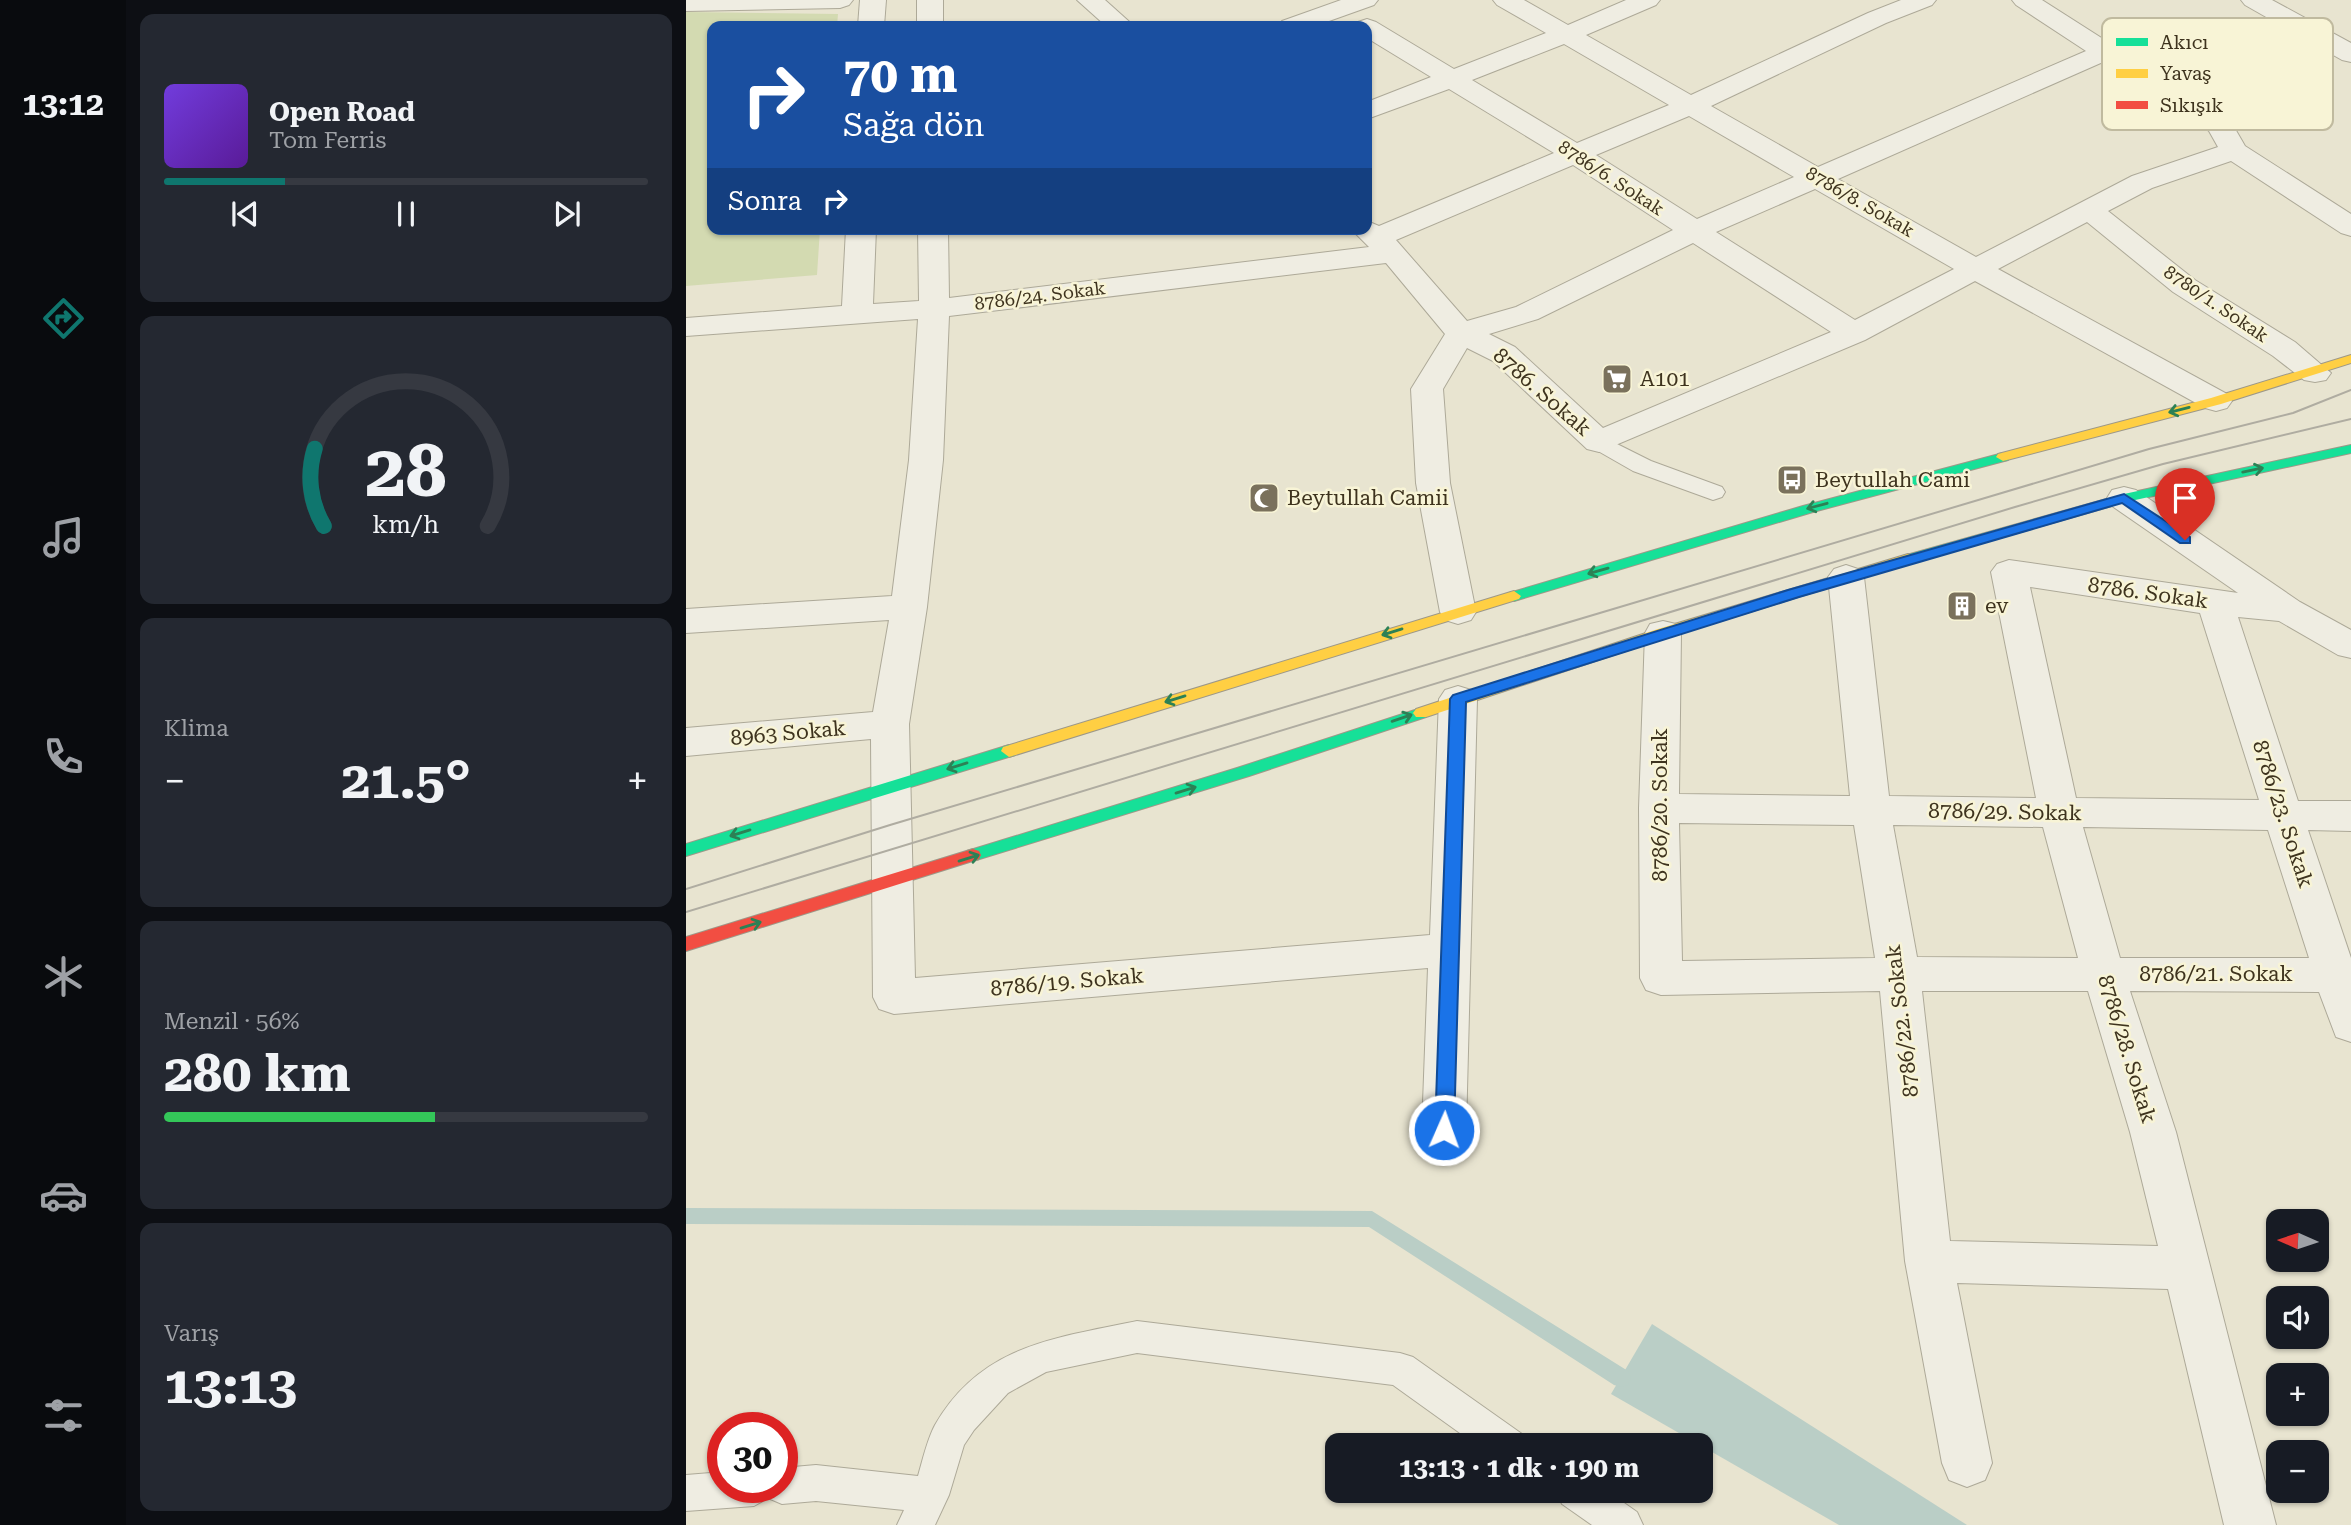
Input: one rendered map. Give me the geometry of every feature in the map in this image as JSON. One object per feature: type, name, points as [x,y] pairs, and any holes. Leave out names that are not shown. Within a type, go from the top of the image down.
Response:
[{"type":"street","points":[[686,3],[839,0]]},
{"type":"street","points":[[871,21],[873,0]]},
{"type":"street","points":[[930,0],[930,21]]},
{"type":"street","points":[[1090,0],[1115,21]]},
{"type":"street","points":[[1301,21],[1331,5],[1365,0]]},
{"type":"street","name":"8786/8. Sokak","points":[[1506,0],[1977,270],[2216,401]]},
{"type":"street","points":[[1372,109],[1568,34],[1647,0]]},
{"type":"street","name":"8786/24. Sokak","points":[[686,327],[934,309],[1378,240],[1692,105],[1877,18],[1923,0]]},
{"type":"street","points":[[2025,0],[2102,50]]},
{"type":"street","points":[[2254,0],[2286,18]]},
{"type":"street","name":"8786/6. Sokak","points":[[1331,5],[1356,21]]},
{"type":"street","name":"8786/6. Sokak","points":[[1372,31],[1575,154],[1854,333]]},
{"type":"street","points":[[2333,44],[2351,54]]},
{"type":"street","points":[[1458,612],[1433,483],[1427,388],[1461,333],[1527,313],[1694,231],[2102,53]]},
{"type":"street","points":[[2222,130],[2234,151],[2351,228]]},
{"type":"street","points":[[1599,442],[1854,333],[2142,182],[2234,151]]},
{"type":"street","name":"8780/1. Sokak","points":[[2089,210],[2184,286],[2284,349],[2315,373]]},
{"type":"street","points":[[857,314],[861,235]]},
{"type":"street","name":"8786/19. Sokak","points":[[933,235],[934,309],[926,460],[909,607],[890,724],[894,996],[1450,950]]},
{"type":"street","name":"8786. Sokak","points":[[1378,240],[1461,333],[1504,354],[1599,442]]},
{"type":"street","points":[[686,850],[1458,612],[1808,509],[2216,401],[2315,373],[2351,359]]},
{"type":"street","points":[[686,944],[891,883],[1243,772],[1663,633],[1846,578],[2124,498],[2351,449]]},
{"type":"street","points":[[2124,498],[2287,610],[2351,646]]},
{"type":"street","name":"8786. Sokak","points":[[2009,572],[2215,603],[2287,610]]},
{"type":"street","name":"8786/28. Sokak","points":[[2009,572],[2059,813],[2104,975],[2153,1132],[2184,1268],[2250,1525]]},
{"type":"street","name":"8786/22. Sokak","points":[[1846,578],[1871,810],[1899,974],[1929,1261],[1966,1462]]},
{"type":"street","name":"8786/23. Sokak","points":[[2215,603],[2283,815],[2343,974],[2351,1025]]},
{"type":"street","points":[[686,621],[909,607]]},
{"type":"street","name":"8786/20. Sokak","points":[[1661,978],[1659,808],[1663,633]]},
{"type":"street","points":[[1444,1130],[1458,699]]},
{"type":"street","name":"8963 Sokak","points":[[686,742],[890,724]]},
{"type":"street","name":"8786/29. Sokak","points":[[1659,808],[2351,816]]},
{"type":"street","name":"8786/21. Sokak","points":[[1661,978],[1899,974],[2343,974]]},
{"type":"street","points":[[1929,1261],[2184,1268]]},
{"type":"lane","name":"8786. Sokak","points":[[1599,442],[1642,466],[1713,492]]},
{"type":"lane","points":[[798,1485],[816,1483],[923,1510],[948,1438],[961,1418],[995,1381],[1040,1357],[1137,1337],[1400,1369],[1491,1433]]},
{"type":"lane","points":[[686,1493],[707,1491]]},
{"type":"lane","points":[[1592,1503],[1624,1525]]},
{"type":"green space","points":[[686,12],[838,14],[837,21],[707,21],[707,235],[820,235],[817,275],[686,286]]},
{"type":"shaded area","points":[[1652,1324],[1967,1525],[1839,1525],[1713,1453],[1713,1433],[1679,1433],[1611,1394]]},
{"type":"waterway","points":[[686,1216],[1372,1219],[1621,1378]]},
{"type":"tram line","points":[[686,889],[890,825],[2149,449],[2293,413],[2351,390]]},
{"type":"tram line","points":[[686,912],[2015,507],[2163,464],[2351,419]]},
{"type":"traffic: fast","points":[[1908,559],[2124,498],[2351,449]]},
{"type":"traffic: fast","points":[[1514,596],[1808,509],[2003,457]]},
{"type":"traffic: fast","points":[[973,855],[1243,772],[1421,713]]},
{"type":"traffic: fast","points":[[686,850],[1009,751]]},
{"type":"traffic: slow","points":[[2003,457],[2216,401],[2351,359]]},
{"type":"traffic: slow","points":[[1421,713],[1663,633],[1908,559]]},
{"type":"traffic: slow","points":[[1009,751],[1514,596]]},
{"type":"traffic: jam","points":[[686,944],[973,855]]},
{"type":"place","name":"A101","points":[[1617,379]]},
{"type":"place","name":"Beytullah Cami","points":[[1792,480]]},
{"type":"place","name":"Beytullah Camii","points":[[1264,498]]},
{"type":"place","name":"ev","points":[[1962,606]]},
{"type":"route","points":[[1444,1130],[1458,699],[1794,593],[2124,498],[2185,540]]}]
